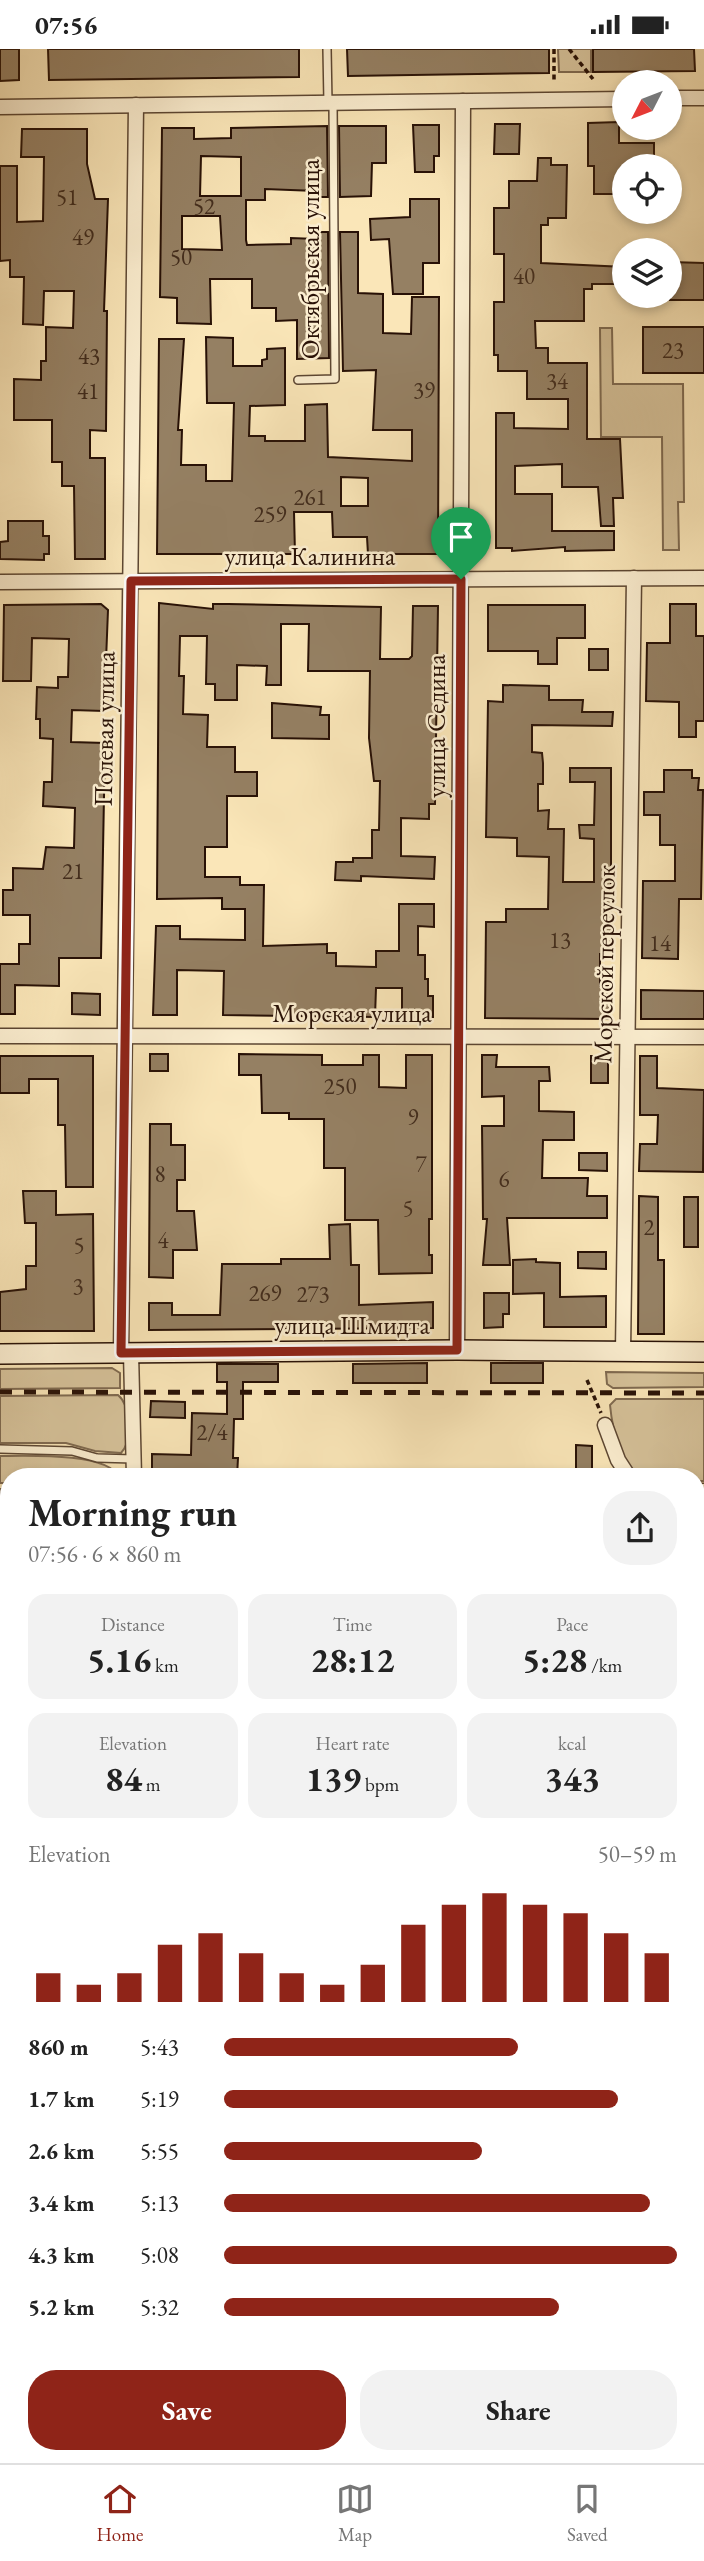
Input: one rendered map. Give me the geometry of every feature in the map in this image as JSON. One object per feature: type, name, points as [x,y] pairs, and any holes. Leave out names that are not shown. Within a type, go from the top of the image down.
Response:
[{"type":"street","points":[[682,98],[704,98]]},
{"type":"street","points":[[0,107],[612,99]]},
{"type":"street","name":"улица Седина","points":[[457,1350],[463,101]]},
{"type":"street","name":"Полевая улица","points":[[134,1459],[126,1353],[125,1036],[136,105]]},
{"type":"street","name":"Морской переулок","points":[[623,1351],[634,578]]},
{"type":"street","name":"улица Калинина","points":[[0,582],[704,578]]},
{"type":"street","name":"Морская улица","points":[[0,1036],[704,1037]]},
{"type":"street","name":"улица Шмидта","points":[[0,1354],[457,1350],[704,1352]]},
{"type":"street","points":[[606,1425],[623,1468]]},
{"type":"street","points":[[134,1459],[134,1468]]},
{"type":"lane","points":[[327,49],[331,103]]},
{"type":"lane","name":"Октябрьская улица","points":[[298,380],[335,379],[331,103]]},
{"type":"lane","points":[[0,1450],[72,1451],[97,1458],[134,1459]]},
{"type":"path","points":[[554,49],[554,80]]},
{"type":"path","points":[[569,49],[593,79]]},
{"type":"path","points":[[587,1380],[606,1425]]},
{"type":"shaded area","points":[[558,49],[591,49],[591,72],[559,72]]},
{"type":"shaded area","points":[[600,328],[612,328],[613,384],[683,384],[684,502],[678,502],[679,550],[663,550],[662,437],[601,437]]},
{"type":"shaded area","points":[[112,1368],[120,1373],[120,1388],[0,1389],[0,1369]]},
{"type":"shaded area","points":[[606,1372],[704,1373],[704,1387],[613,1388],[607,1384]]},
{"type":"shaded area","points":[[118,1395],[126,1407],[129,1423],[127,1440],[121,1453],[95,1451],[66,1443],[0,1443],[0,1396]]},
{"type":"shaded area","points":[[616,1399],[704,1399],[704,1468],[632,1468],[619,1447],[610,1405]]},
{"type":"shaded area","points":[[0,1456],[45,1456],[83,1459],[109,1468],[0,1468]]},
{"type":"building","points":[[0,49],[19,49],[19,80],[0,81]]},
{"type":"building","points":[[48,49],[299,49],[299,77],[49,80]]},
{"type":"building","points":[[347,49],[549,49],[549,73],[348,76]]},
{"type":"building","points":[[593,49],[694,49],[695,71],[593,72]]},
{"type":"building","points":[[612,122],[612,140],[619,140],[619,143],[654,143],[654,154],[612,154],[612,194],[594,194],[594,166],[588,166],[588,123]]},
{"type":"building","points":[[495,124],[520,124],[519,154],[494,154]]},
{"type":"building","points":[[413,125],[439,125],[439,156],[434,156],[434,172],[415,172]]},
{"type":"building","points":[[327,126],[328,197],[316,197],[316,191],[265,189],[265,200],[246,200],[246,240],[247,245],[291,244],[291,238],[317,239],[317,232],[328,232],[329,358],[297,359],[297,320],[276,321],[276,308],[252,308],[252,279],[210,279],[211,324],[177,323],[177,298],[160,297],[162,128],[194,128],[194,139],[231,138],[231,128]],"holes":[[[201,156],[241,157],[241,196],[200,196]],[[182,216],[220,216],[222,250],[182,249]]]},
{"type":"building","points":[[339,126],[386,126],[386,163],[372,163],[371,196],[340,197]]},
{"type":"building","points":[[22,129],[87,129],[87,164],[95,199],[108,199],[104,311],[107,311],[106,431],[90,430],[90,458],[105,458],[105,559],[75,559],[74,486],[62,486],[62,462],[52,462],[52,420],[14,420],[14,379],[41,380],[41,361],[46,361],[46,327],[73,328],[74,291],[44,291],[43,325],[23,324],[24,277],[10,277],[10,260],[0,261],[0,166],[17,166],[17,222],[43,221],[44,157],[21,157]]},
{"type":"building","points":[[538,158],[551,158],[551,165],[567,165],[566,218],[548,218],[548,225],[541,225],[541,263],[612,266],[612,284],[592,284],[592,289],[584,289],[584,321],[535,321],[536,348],[548,348],[548,363],[587,363],[587,439],[620,439],[623,498],[613,498],[614,526],[601,526],[598,487],[562,487],[562,464],[515,466],[515,494],[552,494],[552,531],[614,531],[614,550],[565,551],[565,547],[512,551],[512,548],[496,548],[496,413],[514,413],[514,428],[568,429],[568,399],[527,399],[527,371],[498,371],[498,355],[494,355],[494,302],[504,302],[504,254],[494,254],[494,208],[509,208],[509,181],[537,181]]},
{"type":"building","points":[[410,199],[439,199],[439,263],[423,263],[423,294],[393,294],[389,239],[371,240],[370,219],[410,217]]},
{"type":"building","points":[[340,232],[358,232],[358,293],[383,294],[383,333],[411,334],[412,297],[439,297],[438,554],[368,554],[367,537],[333,537],[332,512],[294,512],[295,554],[157,554],[159,339],[184,339],[178,430],[182,430],[181,465],[206,465],[206,481],[232,481],[234,403],[207,403],[206,337],[233,338],[233,366],[262,366],[262,360],[267,359],[267,349],[285,348],[285,405],[250,406],[249,436],[265,436],[265,441],[305,441],[305,405],[327,404],[328,457],[412,461],[412,430],[373,430],[376,370],[343,371]],"holes":[[[341,477],[368,478],[368,506],[341,506]]]},
{"type":"building","points":[[682,262],[704,263],[704,300],[682,300]]},
{"type":"building","points":[[643,327],[704,327],[704,373],[643,373]]},
{"type":"building","points":[[8,521],[43,521],[43,536],[49,536],[49,554],[44,554],[44,560],[0,559],[0,542],[8,541]]},
{"type":"building","points":[[159,603],[213,609],[213,604],[381,607],[380,659],[409,659],[412,656],[413,606],[438,606],[435,804],[429,804],[429,819],[401,818],[401,856],[435,857],[434,879],[361,876],[361,881],[335,880],[336,862],[372,858],[372,830],[379,830],[380,781],[374,781],[369,738],[370,671],[308,671],[309,624],[281,624],[281,685],[266,685],[267,666],[237,665],[237,700],[215,700],[215,684],[206,684],[207,636],[180,636],[179,676],[184,676],[183,714],[208,715],[207,747],[235,747],[235,772],[257,772],[257,796],[227,796],[227,847],[205,847],[205,877],[240,877],[240,885],[264,885],[263,946],[327,944],[327,953],[336,953],[336,966],[376,967],[376,951],[399,951],[399,904],[434,904],[434,927],[418,926],[418,955],[425,955],[425,979],[428,979],[428,996],[433,996],[433,1017],[402,1017],[402,988],[376,988],[375,1017],[223,1015],[224,971],[177,970],[177,1015],[153,1015],[156,926],[180,926],[180,939],[245,940],[245,909],[222,909],[222,898],[157,899]]},
{"type":"building","points":[[101,604],[108,610],[104,711],[72,710],[71,742],[105,743],[101,958],[59,958],[59,986],[15,985],[15,1014],[0,1014],[0,964],[19,964],[19,944],[30,944],[30,915],[3,915],[3,890],[13,890],[13,868],[43,869],[46,847],[74,848],[75,808],[43,806],[44,782],[52,782],[53,739],[40,738],[40,719],[36,719],[37,687],[58,688],[58,677],[68,677],[69,639],[32,638],[31,681],[3,681],[4,605]]},
{"type":"building","points":[[670,604],[696,604],[696,636],[704,636],[704,721],[696,721],[696,737],[679,737],[679,702],[646,701],[647,643],[670,643]]},
{"type":"building","points":[[488,605],[585,605],[585,638],[557,638],[557,664],[538,664],[538,651],[488,651]]},
{"type":"building","points":[[589,649],[608,649],[608,670],[589,670]]},
{"type":"building","points":[[503,685],[549,686],[549,700],[583,700],[582,712],[613,712],[612,726],[532,725],[532,752],[542,753],[543,763],[543,784],[538,784],[538,811],[549,810],[548,829],[564,829],[563,882],[594,882],[594,839],[580,838],[579,825],[594,825],[595,782],[570,782],[570,768],[611,768],[611,954],[600,954],[600,986],[608,986],[610,1019],[485,1018],[486,922],[506,922],[506,909],[548,909],[549,857],[517,856],[517,838],[486,837],[488,701],[503,702]]},
{"type":"building","points":[[272,703],[321,707],[320,715],[329,715],[329,739],[272,738]]},
{"type":"building","points":[[664,770],[692,770],[692,778],[699,778],[698,790],[703,790],[701,899],[679,899],[678,959],[642,958],[643,881],[675,881],[675,845],[660,845],[660,815],[644,815],[644,792],[664,792]]},
{"type":"building","points":[[641,990],[704,991],[704,1019],[641,1019]]},
{"type":"building","points":[[72,993],[100,994],[100,1015],[72,1014]]},
{"type":"building","points":[[150,1054],[168,1054],[168,1071],[150,1071]]},
{"type":"building","points":[[239,1054],[322,1055],[322,1065],[363,1065],[363,1055],[379,1055],[379,1087],[406,1088],[406,1055],[432,1055],[432,1219],[429,1219],[429,1255],[432,1255],[432,1273],[379,1274],[378,1220],[345,1220],[345,1168],[324,1168],[324,1119],[289,1119],[289,1113],[262,1113],[261,1075],[239,1075]]},
{"type":"building","points":[[482,1055],[497,1055],[496,1067],[549,1067],[550,1081],[539,1081],[539,1111],[574,1112],[574,1140],[543,1140],[542,1178],[588,1178],[587,1196],[607,1196],[607,1218],[507,1218],[510,1265],[483,1265],[487,1219],[483,1219],[482,1126],[504,1126],[504,1096],[482,1097]]},
{"type":"building","points":[[0,1056],[93,1056],[93,1187],[66,1187],[65,1125],[58,1125],[58,1079],[29,1079],[29,1093],[0,1093]]},
{"type":"building","points":[[591,1056],[608,1056],[608,1083],[591,1083]]},
{"type":"building","points":[[640,1056],[657,1056],[657,1088],[704,1090],[703,1172],[639,1171],[640,1144],[657,1144],[658,1115],[640,1115]]},
{"type":"building","points":[[150,1124],[171,1124],[171,1145],[185,1145],[185,1180],[177,1180],[177,1211],[194,1211],[197,1250],[173,1250],[173,1278],[149,1277]]},
{"type":"building","points":[[579,1153],[607,1153],[607,1171],[579,1170]]},
{"type":"building","points":[[23,1191],[56,1191],[56,1215],[93,1214],[94,1331],[0,1331],[0,1292],[26,1289],[26,1266],[36,1266],[36,1223],[25,1223]]},
{"type":"building","points":[[639,1196],[658,1197],[658,1260],[664,1260],[664,1334],[638,1334]]},
{"type":"building","points":[[684,1197],[698,1197],[698,1247],[684,1247]]},
{"type":"building","points":[[350,1224],[351,1265],[359,1265],[359,1305],[433,1302],[433,1328],[149,1330],[149,1303],[172,1303],[172,1315],[220,1315],[222,1264],[281,1264],[281,1259],[330,1259],[329,1225]]},
{"type":"building","points":[[578,1252],[606,1252],[606,1269],[578,1268]]},
{"type":"building","points":[[536,1259],[536,1262],[560,1263],[560,1297],[606,1296],[606,1327],[544,1327],[544,1293],[513,1294],[513,1260]]},
{"type":"building","points":[[484,1293],[509,1293],[509,1314],[503,1314],[503,1327],[484,1328]]},
{"type":"building","points":[[427,1363],[427,1383],[353,1383],[353,1364]]},
{"type":"building","points":[[491,1363],[543,1363],[543,1383],[491,1383]]},
{"type":"building","points":[[217,1364],[278,1364],[278,1382],[243,1382],[243,1419],[234,1419],[233,1458],[238,1458],[237,1468],[152,1468],[152,1454],[191,1455],[192,1413],[227,1414],[227,1382],[217,1382]]},
{"type":"building","points":[[151,1401],[185,1402],[185,1418],[150,1417]]},
{"type":"building","points":[[576,1445],[592,1446],[592,1468],[576,1468]]},
{"type":"railway","points":[[0,1392],[704,1393]]},
{"type":"route","points":[[461,579],[457,1350],[121,1353],[131,581],[461,579]]}]
